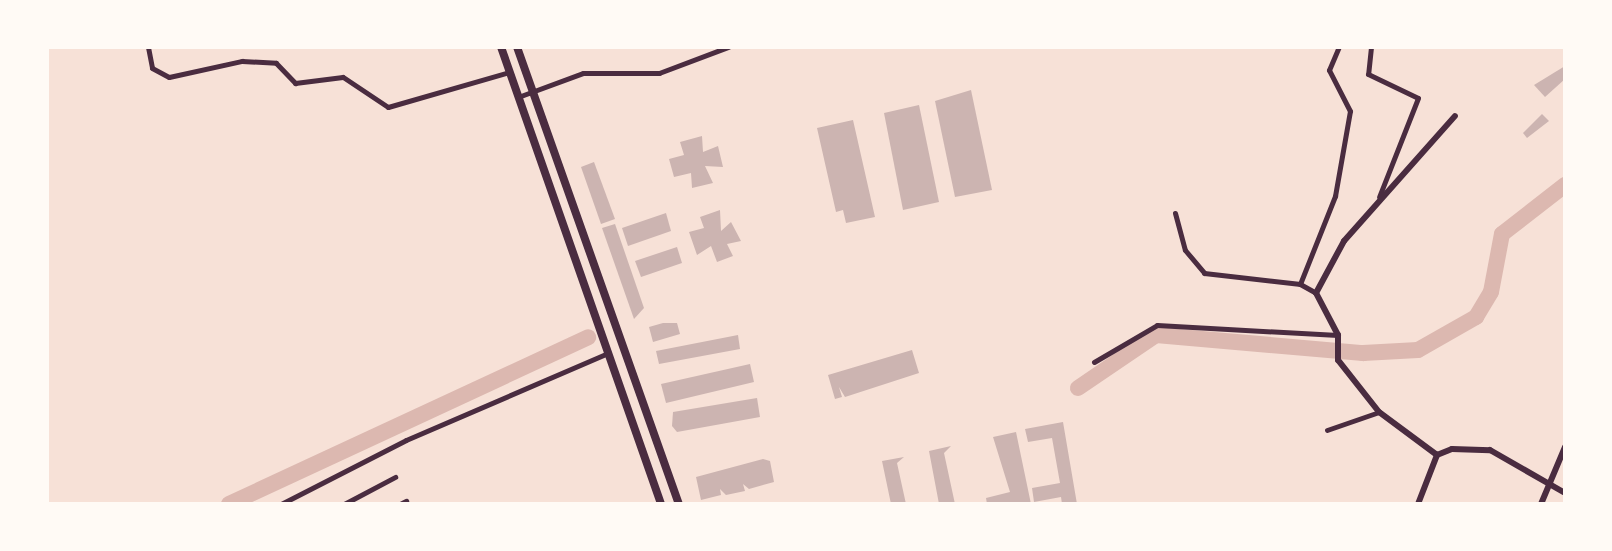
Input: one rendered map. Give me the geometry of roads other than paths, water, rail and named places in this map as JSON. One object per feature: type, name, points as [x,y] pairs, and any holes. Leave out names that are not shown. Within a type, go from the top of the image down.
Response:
[{"type":"highway","points":[[501,47],[661,504]]},
{"type":"highway","points":[[517,47],[679,504]]},
{"type":"street","points":[[148,47],[152,68],[169,78],[243,61],[276,63],[295,83],[343,77],[388,107],[509,72]]},
{"type":"street","points":[[518,97],[583,73],[659,73],[728,47]]},
{"type":"street","points":[[1300,284],[1335,196],[1350,111],[1329,70],[1339,47]]},
{"type":"street","points":[[1371,47],[1368,74],[1418,98],[1379,197]]},
{"type":"street","points":[[1316,293],[1344,241],[1379,197],[1455,116]]},
{"type":"street","points":[[1175,213],[1185,250],[1204,273],[1300,284],[1316,293],[1338,335],[1338,360],[1379,412],[1437,455],[1490,450],[1565,494]]},
{"type":"street","points":[[1094,362],[1157,325],[1338,335]]},
{"type":"street","points":[[281,504],[406,440],[608,353]]},
{"type":"street","points":[[1327,429],[1379,412]]},
{"type":"street","points":[[1541,504],[1565,447]]},
{"type":"street","points":[[1418,504],[1437,455]]},
{"type":"street","points":[[344,504],[395,477]]},
{"type":"waterway","points":[[1078,388],[1156,335],[1363,353],[1418,350],[1476,317],[1491,292],[1502,234],[1565,185]]},
{"type":"waterway","points":[[229,504],[588,337]]}]
